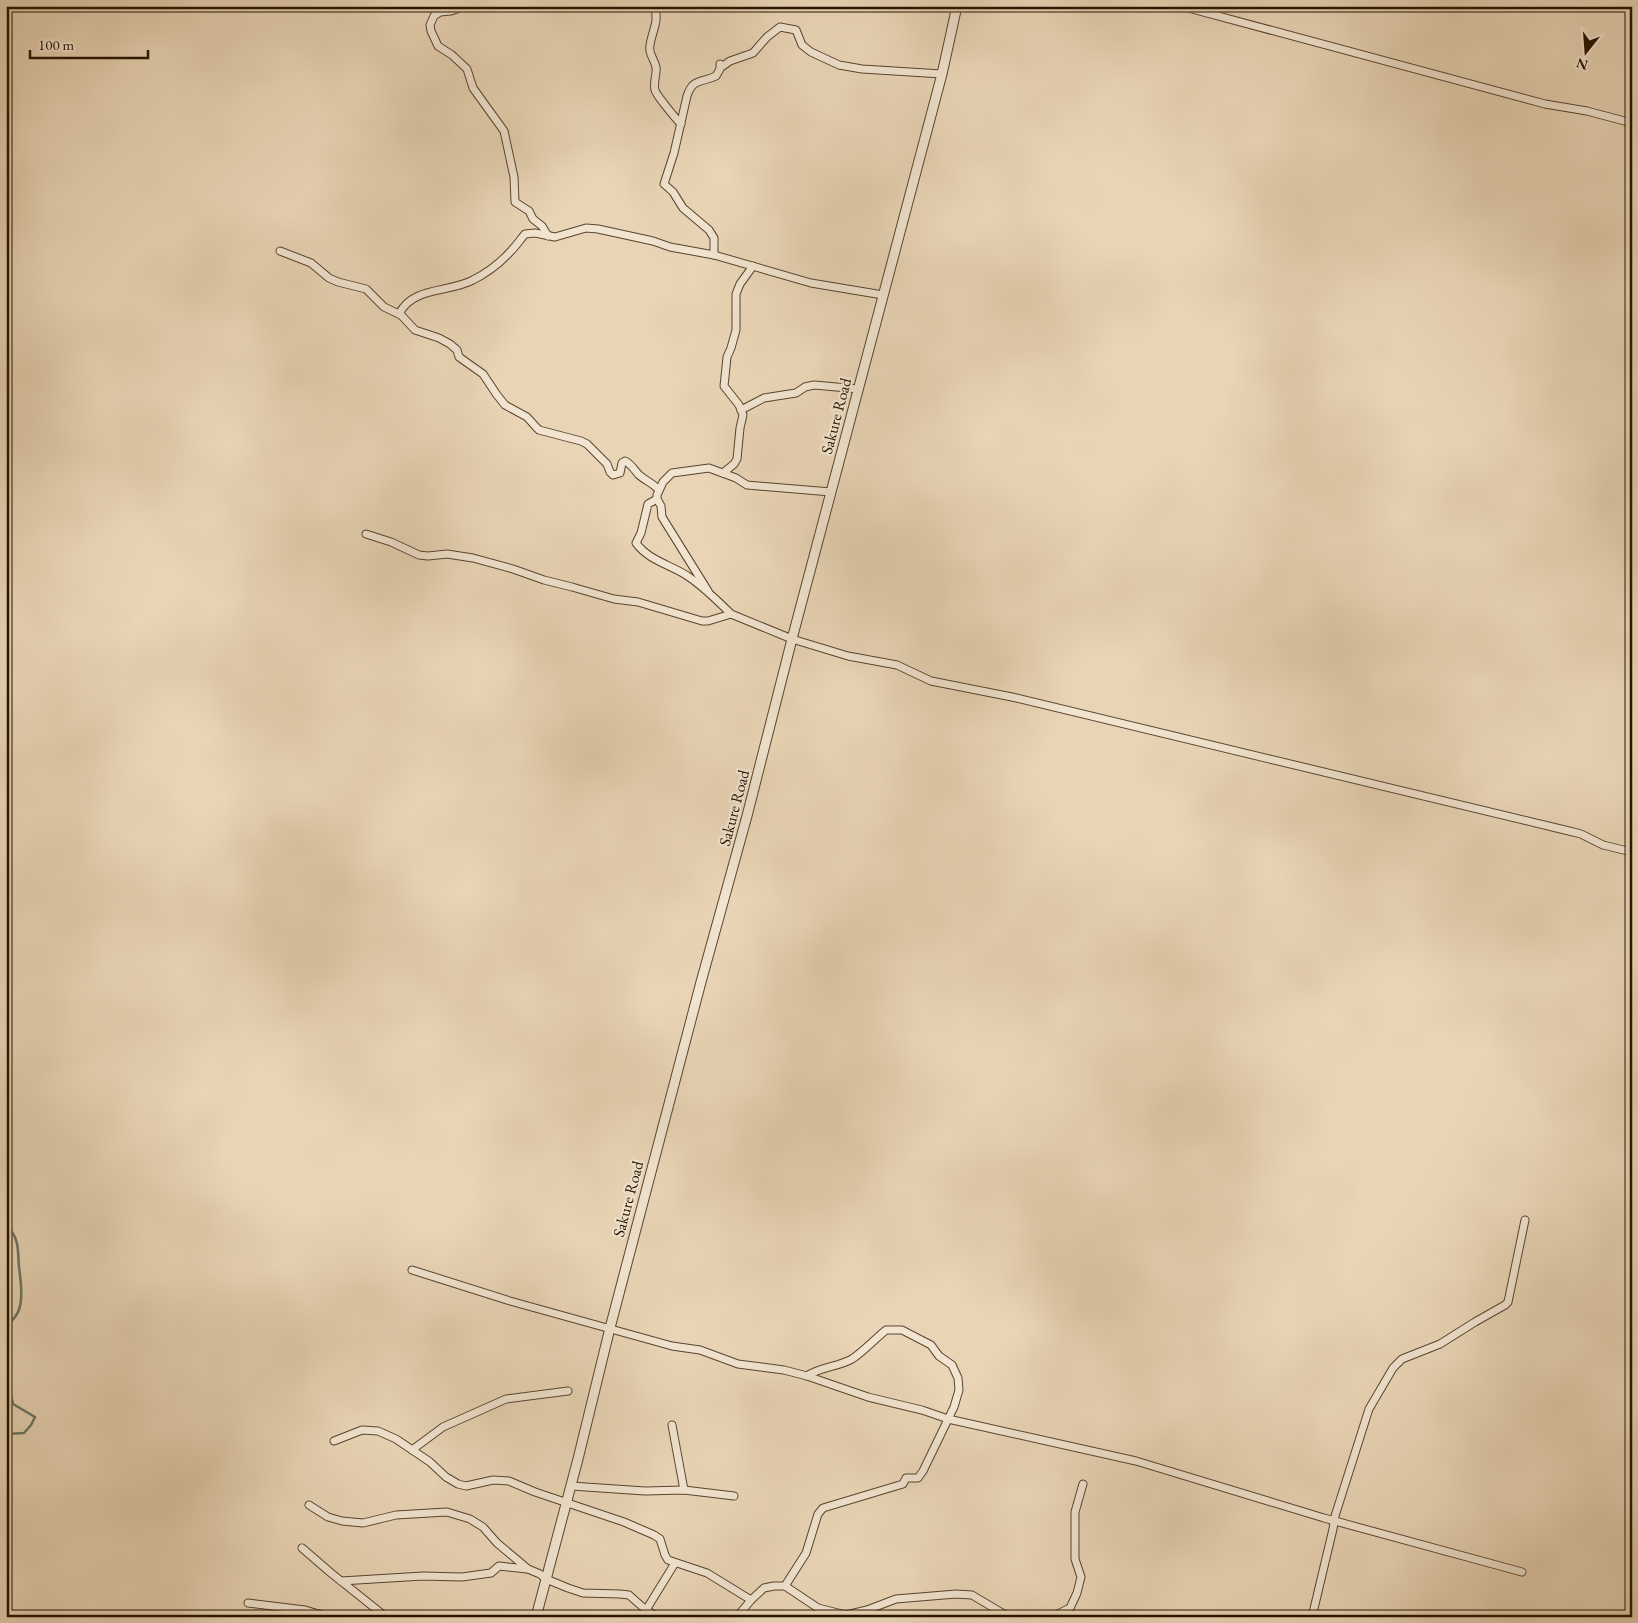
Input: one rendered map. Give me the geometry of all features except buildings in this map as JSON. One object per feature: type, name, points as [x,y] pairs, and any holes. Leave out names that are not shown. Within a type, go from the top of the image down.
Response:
[{"type":"street","points":[[465,6],[440,12],[434,16],[430,25],[433,38],[438,46],[452,55],[467,69],[473,88],[504,131],[514,177],[515,202],[529,211],[548,236]]},
{"type":"street","points":[[654,6],[656,21],[649,54],[656,69],[654,90],[681,124]]},
{"type":"street","name":"Sakure Road","points":[[536,1617],[701,982],[748,816],[792,639],[942,74],[957,6]]},
{"type":"street","points":[[1182,6],[1545,104],[1587,111],[1632,123]]},
{"type":"street","points":[[714,255],[714,238],[702,223],[683,208],[673,192],[664,184],[689,89],[694,83],[716,76],[720,69],[720,64],[723,66],[730,61],[753,53],[767,37],[780,27],[796,30],[802,45],[811,52],[839,64],[862,69],[942,74]]},
{"type":"street","points":[[398,314],[403,306],[416,296],[463,284],[485,273],[504,259],[525,234],[555,237],[586,228],[714,255],[811,283],[884,295]]},
{"type":"street","points":[[280,251],[311,263],[329,278],[338,282],[366,288],[384,307],[404,318],[415,330],[439,338],[453,346],[457,350],[459,357],[483,374],[501,402],[527,417],[536,427],[587,444],[607,464],[612,475],[620,473],[622,463],[626,461],[640,476],[650,481],[659,490]]},
{"type":"street","points":[[723,473],[737,459],[743,415],[739,405],[724,386],[727,357],[736,330],[736,294],[740,284],[753,266]]},
{"type":"street","points":[[741,410],[764,398],[796,393],[805,387],[814,385],[859,389]]},
{"type":"street","points":[[708,591],[662,518],[661,506],[657,499],[659,490],[663,482],[672,473],[709,468],[736,478],[747,485],[831,492]]},
{"type":"street","points":[[657,499],[648,504],[641,533],[636,543],[647,555],[688,576],[708,591],[731,614],[792,639],[848,656],[897,665],[931,681],[1012,697],[1550,826],[1581,834],[1603,845],[1632,852]]},
{"type":"street","points":[[366,534],[391,542],[419,555],[447,554],[473,558],[544,580],[614,599],[638,602],[702,621],[731,614]]},
{"type":"street","points":[[1312,1617],[1335,1516],[1369,1409],[1393,1368],[1402,1359],[1440,1344],[1508,1302],[1525,1220]]},
{"type":"street","points":[[412,1270],[510,1301],[672,1346],[700,1350],[738,1364],[759,1366],[807,1376],[868,1397],[922,1410],[948,1419],[1136,1461],[1334,1521],[1522,1572]]},
{"type":"street","points":[[785,1586],[806,1553],[818,1514],[823,1508],[903,1484],[906,1478],[918,1478],[954,1407],[959,1390],[958,1378],[952,1365],[939,1356],[931,1345],[902,1330],[886,1330],[852,1359],[814,1371],[807,1376]]},
{"type":"street","points":[[412,1450],[443,1427],[506,1400],[568,1390]]},
{"type":"street","points":[[672,1425],[684,1490]]},
{"type":"street","points":[[334,1441],[362,1430],[378,1431],[396,1439],[458,1484],[466,1486],[493,1480],[509,1481],[535,1492],[624,1522],[654,1535],[660,1540],[668,1560],[707,1573],[751,1600]]},
{"type":"street","points":[[1049,1617],[1070,1608],[1077,1593],[1080,1577],[1075,1559],[1075,1512],[1083,1484]]},
{"type":"street","points":[[571,1486],[645,1491],[684,1490],[734,1496]]},
{"type":"street","points":[[309,1504],[328,1517],[342,1521],[363,1523],[396,1515],[447,1512],[470,1519],[483,1527],[497,1543],[528,1570]]},
{"type":"street","points":[[302,1548],[386,1617]]},
{"type":"street","points":[[646,1610],[675,1563]]},
{"type":"street","points":[[341,1581],[423,1576],[462,1577],[491,1573],[499,1566],[528,1570],[583,1593],[629,1595],[646,1610],[658,1617]]},
{"type":"street","points":[[737,1617],[764,1588],[774,1586],[785,1586],[818,1608],[846,1615],[867,1613],[896,1599],[956,1594],[972,1595],[1010,1617]]},
{"type":"street","points":[[248,1603],[329,1617]]},
{"type":"waterway","points":[[6,18],[15,6]]},
{"type":"waterway","points":[[6,1223],[17,1243],[21,1290],[20,1306],[17,1314],[13,1320],[6,1324]]},
{"type":"waterway","points":[[6,1369],[9,1372],[13,1404],[35,1417],[24,1433],[6,1434]]}]
